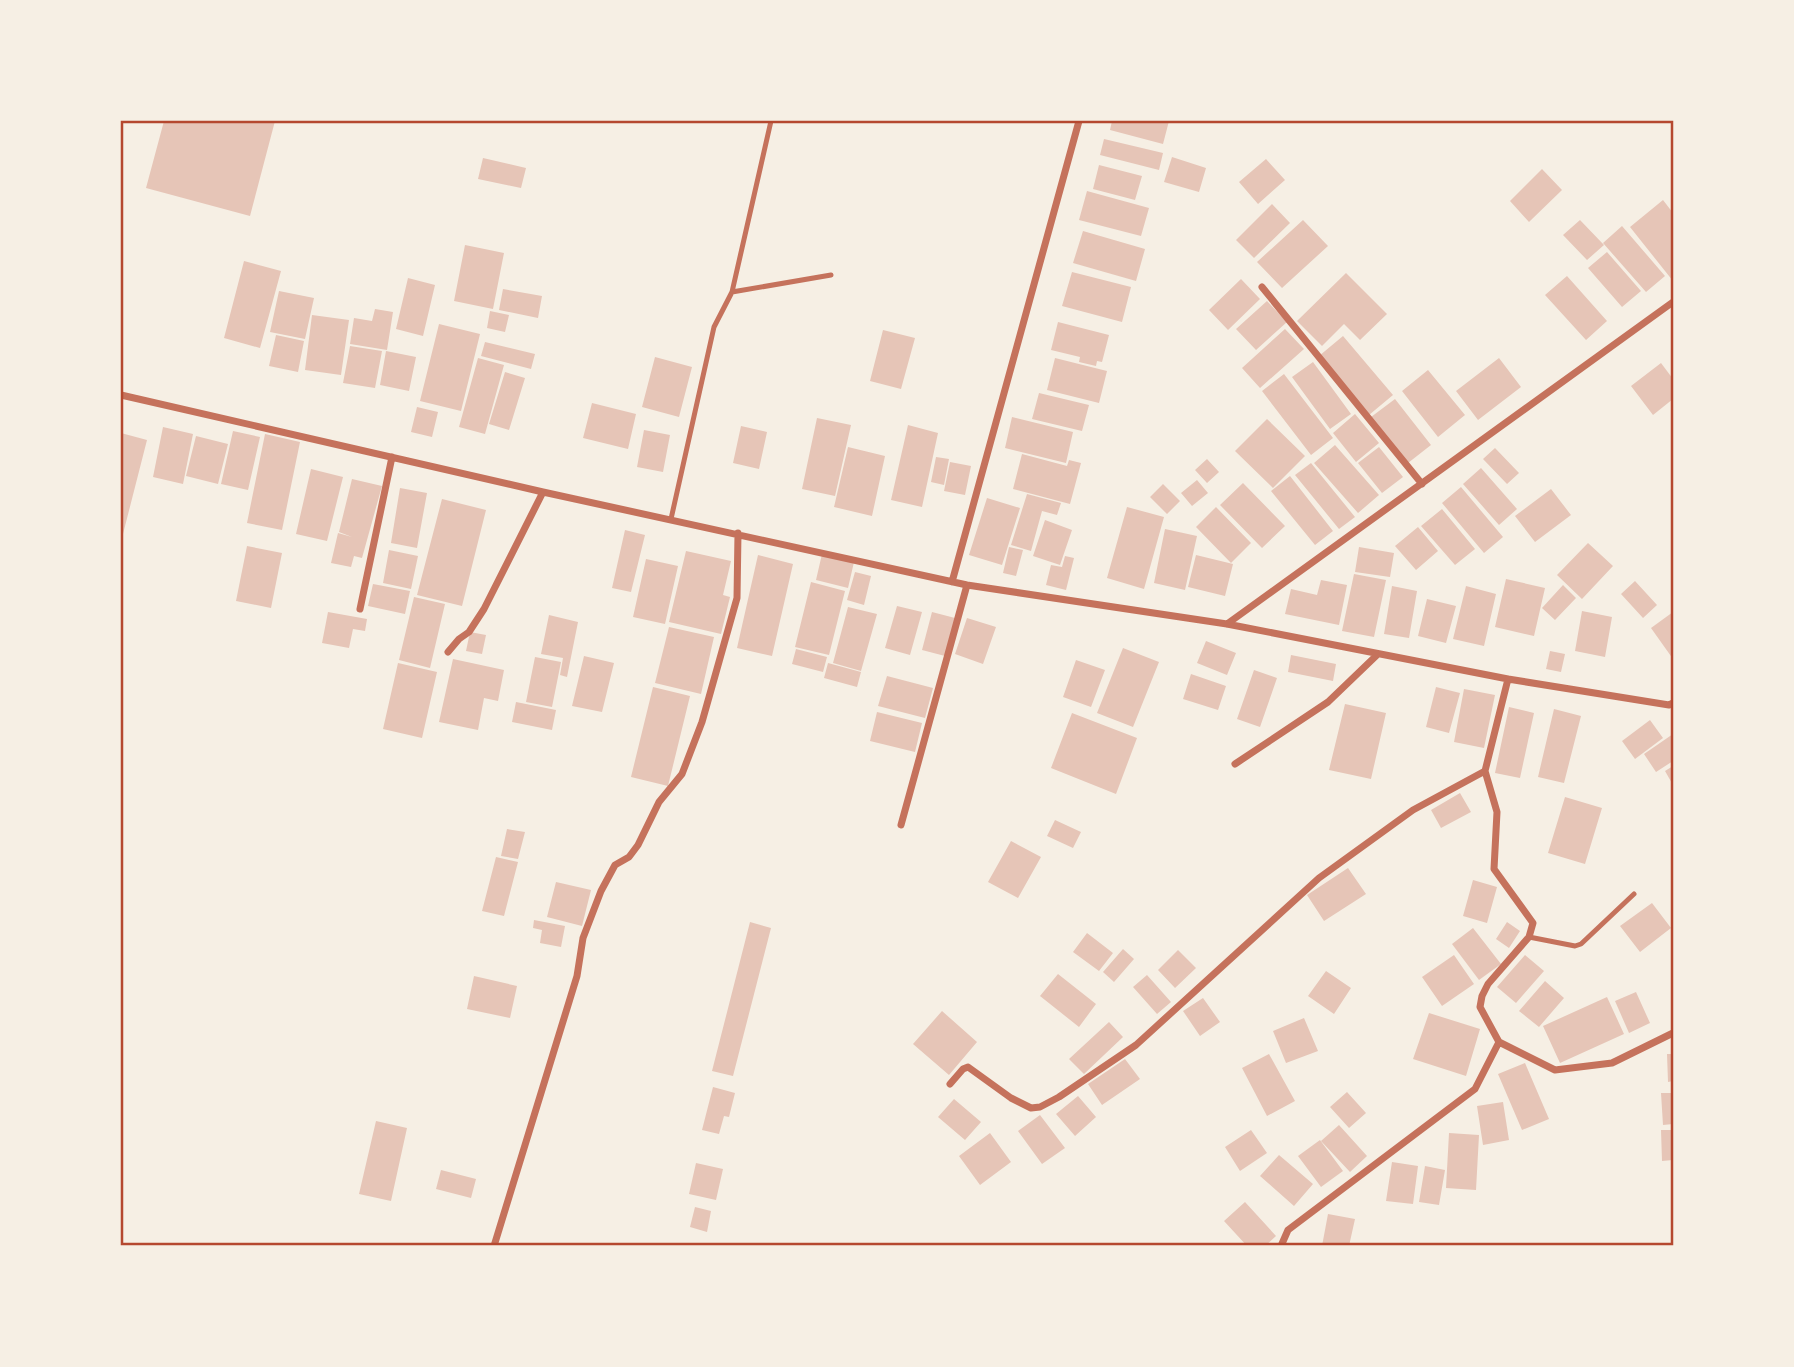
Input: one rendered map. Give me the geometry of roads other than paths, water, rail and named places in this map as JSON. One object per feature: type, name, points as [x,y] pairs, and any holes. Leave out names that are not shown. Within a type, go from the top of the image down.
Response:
[{"type":"street","points":[[953,582],[1079,121]]},
{"type":"street","points":[[1262,287],[1422,484]]},
{"type":"street","points":[[1227,624],[1673,302]]},
{"type":"street","points":[[121,395],[543,492],[967,585],[1227,624],[1508,679],[1672,706]]},
{"type":"street","points":[[360,609],[392,457]]},
{"type":"street","points":[[448,652],[469,632],[484,609],[543,492]]},
{"type":"street","points":[[494,1246],[577,976],[583,938],[601,891],[615,865],[629,856],[638,845],[659,802],[682,774],[702,722],[737,598],[738,533]]},
{"type":"street","points":[[901,825],[967,585]]},
{"type":"street","points":[[1235,764],[1328,702],[1378,654]]},
{"type":"street","points":[[1508,679],[1485,771],[1497,812],[1494,869],[1533,923],[1529,937],[1488,984],[1480,1007],[1499,1042],[1555,1070],[1612,1063],[1673,1033]]},
{"type":"street","points":[[950,1084],[968,1067],[1011,1098],[1031,1108],[1040,1107],[1059,1097],[1136,1045],[1319,878],[1413,810],[1485,771]]},
{"type":"street","points":[[1281,1246],[1287,1230],[1475,1089],[1499,1042]]},
{"type":"lane","points":[[670,519],[714,327],[732,292],[771,121]]},
{"type":"lane","points":[[732,292],[831,275]]},
{"type":"lane","points":[[1529,937],[1575,946],[1581,944],[1634,894]]}]
